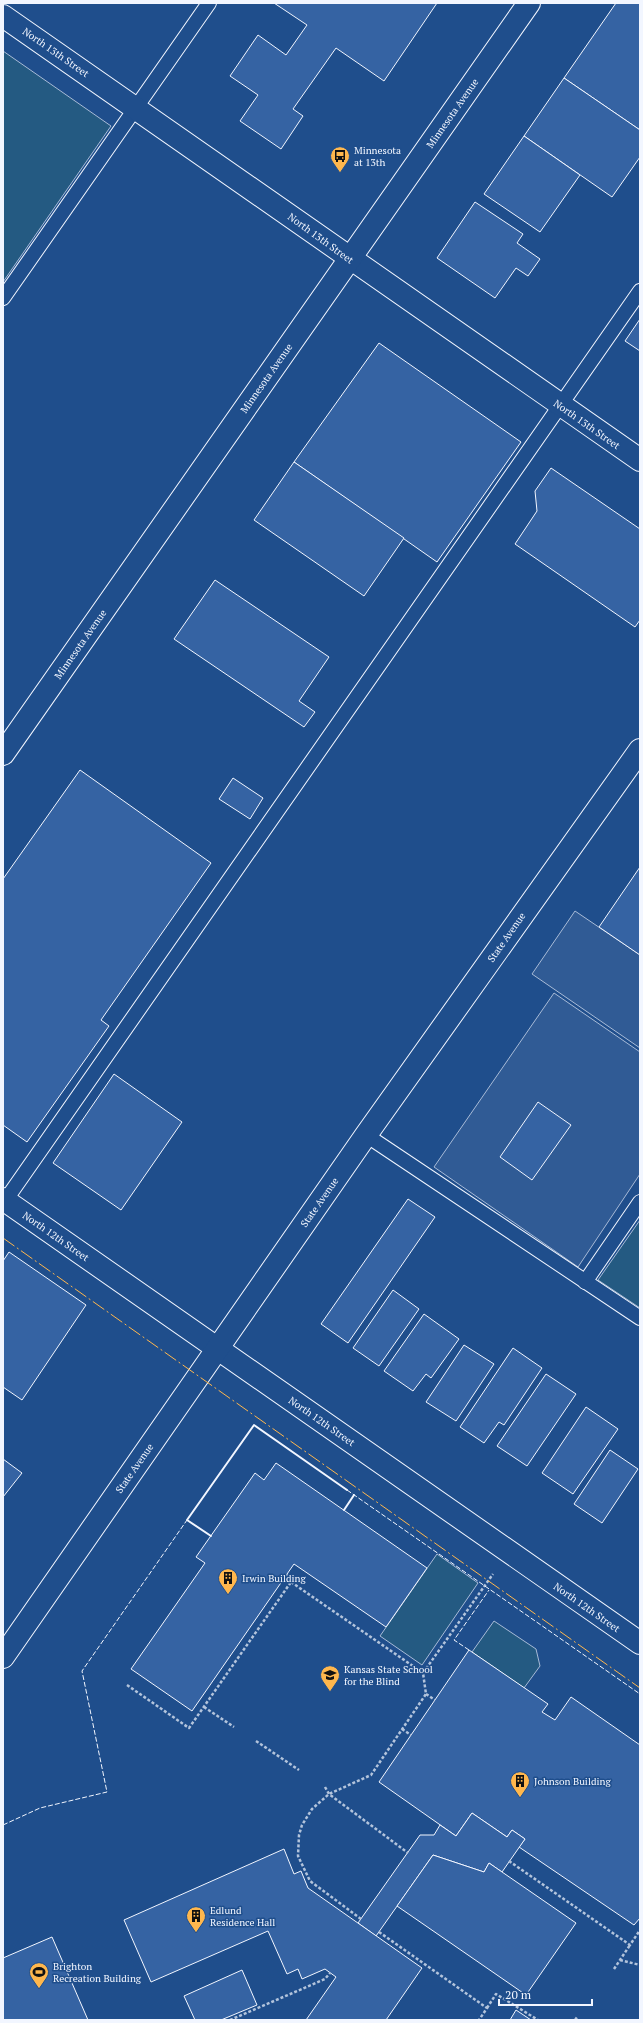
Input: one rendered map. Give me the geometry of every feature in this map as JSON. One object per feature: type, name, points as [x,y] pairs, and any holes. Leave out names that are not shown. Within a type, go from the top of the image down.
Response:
[{"type":"main road","name":"Minnesota Avenue","points":[[3,754],[529,3]]},
{"type":"main road","name":"North 13th Street","points":[[3,16],[640,460]]},
{"type":"main road","name":"State Avenue","points":[[3,1657],[366,1135],[640,750]]},
{"type":"main road","name":"North 12th Street","points":[[4,1201],[218,1348],[640,1643]]},
{"type":"lane","points":[[3,298],[210,3]]},
{"type":"lane","points":[[4,1201],[640,291]]},
{"type":"lane","points":[[366,1135],[640,1318]]},
{"type":"lane","points":[[585,1282],[640,1202]]},
{"type":"path","points":[[361,1919],[310,1882],[298,1856],[299,1835],[302,1825],[312,1809],[329,1794],[371,1775],[426,1694],[423,1673],[494,1572]]},
{"type":"path","points":[[287,1574],[291,1582],[423,1673]]},
{"type":"path","points":[[127,1685],[189,1728],[291,1582]]},
{"type":"path","points":[[426,1694],[435,1700]]},
{"type":"path","points":[[204,1707],[234,1727]]},
{"type":"path","points":[[402,1729],[411,1735]]},
{"type":"path","points":[[256,1741],[299,1770]]},
{"type":"path","points":[[324,1787],[329,1794],[408,1853]]},
{"type":"path","points":[[509,1861],[630,1945]]},
{"type":"path","points":[[614,1969],[640,1930]]},
{"type":"path","points":[[379,1932],[487,2008]]},
{"type":"path","points":[[620,1960],[640,1965]]},
{"type":"path","points":[[230,2020],[239,2018],[325,1979],[330,1973]]},
{"type":"path","points":[[479,2020],[496,1994],[538,2020]]},
{"type":"path","points":[[575,2020],[578,2016]]},
{"type":"shaded area","points":[[3,51],[111,126],[3,282]]},
{"type":"shaded area","points":[[575,911],[640,955],[640,1048],[532,974]]},
{"type":"shaded area","points":[[554,993],[640,1052],[640,1174],[578,1267],[434,1167]]},
{"type":"shaded area","points":[[640,1220],[640,1308],[598,1280]]},
{"type":"shaded area","points":[[437,1554],[478,1583],[422,1665],[380,1636]]},
{"type":"shaded area","points":[[494,1621],[536,1649],[540,1666],[524,1688],[472,1652]]},
{"type":"building","points":[[274,3],[437,3],[384,81],[336,48],[293,109],[303,116],[281,149],[240,121],[258,95],[230,76],[258,35],[286,55],[307,25]]},
{"type":"building","points":[[616,3],[640,3],[640,130],[564,78]]},
{"type":"building","points":[[564,78],[640,130],[640,157],[612,197],[524,136]]},
{"type":"building","points":[[524,136],[580,175],[540,232],[484,194]]},
{"type":"building","points":[[475,202],[523,234],[517,243],[540,259],[528,276],[516,268],[495,298],[437,258]]},
{"type":"building","points":[[640,319],[640,351],[625,341]]},
{"type":"building","points":[[379,343],[521,442],[437,562],[294,462]]},
{"type":"building","points":[[294,462],[404,538],[364,596],[254,520]]},
{"type":"building","points":[[551,468],[640,529],[640,620],[635,627],[515,544],[537,511],[535,491]]},
{"type":"building","points":[[215,580],[329,657],[299,701],[315,712],[304,727],[174,639]]},
{"type":"building","points":[[80,770],[211,863],[101,1020],[109,1026],[27,1142],[3,1125],[3,879]]},
{"type":"building","points":[[233,778],[263,798],[250,819],[219,799]]},
{"type":"building","points":[[640,867],[640,955],[599,927]]},
{"type":"building","points":[[114,1074],[182,1122],[121,1210],[53,1163]]},
{"type":"building","points":[[538,1102],[571,1125],[532,1180],[500,1157]]},
{"type":"building","points":[[408,1199],[435,1217],[348,1343],[321,1324]]},
{"type":"building","points":[[9,1252],[86,1305],[22,1400],[3,1387],[3,1261]]},
{"type":"building","points":[[393,1290],[419,1309],[379,1366],[353,1348]]},
{"type":"building","points":[[424,1314],[459,1339],[431,1378],[426,1374],[413,1391],[384,1371]]},
{"type":"building","points":[[464,1345],[494,1364],[456,1421],[426,1402]]},
{"type":"building","points":[[513,1348],[542,1368],[504,1425],[499,1422],[484,1443],[460,1427]]},
{"type":"building","points":[[546,1374],[576,1394],[527,1466],[497,1446]]},
{"type":"building","points":[[586,1407],[618,1429],[573,1494],[542,1473]]},
{"type":"building","points":[[610,1450],[638,1469],[602,1523],[574,1504]]},
{"type":"building","points":[[3,1459],[22,1473],[3,1497]]},
{"type":"building","name":"Irwin Building","points":[[276,1463],[427,1568],[386,1627],[294,1564],[192,1711],[131,1669],[205,1563],[196,1557],[255,1473],[264,1480]]},
{"type":"building","name":"Johnson Building","points":[[469,1650],[548,1704],[542,1712],[555,1720],[571,1697],[640,1745],[640,1918],[634,1925],[519,1847],[525,1839],[512,1830],[507,1837],[472,1813],[456,1836],[379,1782]]},
{"type":"building","points":[[472,1813],[507,1837],[512,1830],[525,1839],[502,1872],[489,1863],[484,1872],[433,1855],[376,1936],[358,1923],[420,1835],[434,1835],[440,1825],[456,1836]]},
{"type":"building","name":"Edlund Residence Hall","points":[[284,1849],[294,1874],[301,1871],[308,1888],[422,1968],[386,2020],[306,2020],[336,1977],[325,1969],[302,1979],[298,1969],[287,1974],[268,1931],[151,1982],[124,1920]]},
{"type":"building","points":[[433,1855],[484,1872],[489,1863],[576,1923],[526,1995],[397,1906]]},
{"type":"building","name":"Brighton Recreation Building","points":[[52,1937],[88,2020],[3,2020],[3,1958]]},
{"type":"building","points":[[242,1970],[257,2005],[221,2020],[195,2020],[184,1996]]},
{"type":"building","points":[[516,2010],[531,2020],[510,2020]]},
{"type":"fence","points":[[347,1490],[640,1694]]},
{"type":"fence","points":[[3,1825],[40,1808],[107,1792],[82,1671],[187,1520]]},
{"type":"fence","points":[[469,1650],[454,1640],[489,1590]]},
{"type":"wall","points":[[211,1536],[187,1520],[254,1425],[347,1490]]},
{"type":"wall","points":[[344,1510],[354,1495]]},
{"type":"power","points":[[3,1238],[640,1688]]},
{"type":"place","name":"Minnesota at 13th","points":[[340,173]]},
{"type":"place","name":"Irwin Building","points":[[228,1595]]},
{"type":"place","name":"Kansas State School for the Blind","points":[[330,1692]]},
{"type":"place","name":"Johnson Building","points":[[520,1798]]},
{"type":"place","name":"Edlund Residence Hall","points":[[196,1933]]},
{"type":"place","name":"Brighton Recreation Building","points":[[39,1989]]}]
